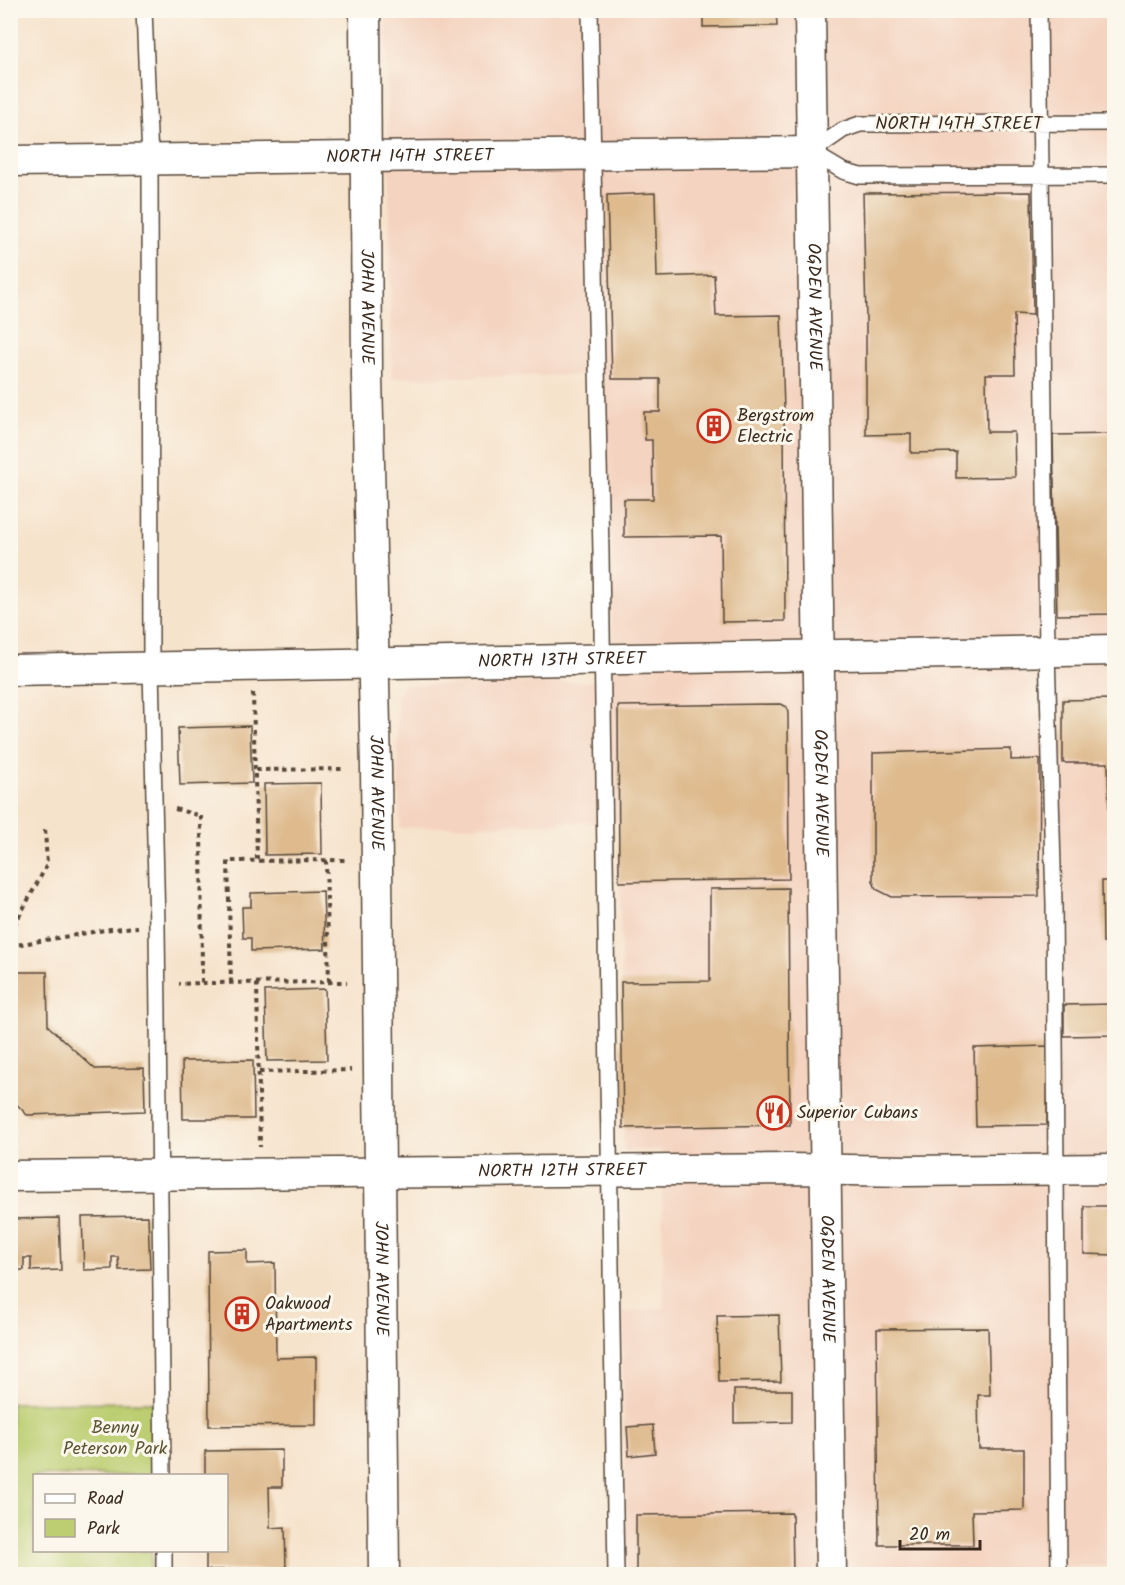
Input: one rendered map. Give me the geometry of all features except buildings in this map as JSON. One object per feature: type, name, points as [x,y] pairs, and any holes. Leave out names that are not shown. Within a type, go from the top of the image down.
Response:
[{"type":"street","name":"JOHN AVENUE","points":[[365,10],[366,376],[374,665],[384,1575]]},
{"type":"street","name":"OGDEN AVENUE","points":[[810,10],[831,1575]]},
{"type":"street","name":"NORTH 14TH STREET","points":[[10,161],[811,152]]},
{"type":"street","name":"NORTH 13TH STREET","points":[[10,670],[1114,650]]},
{"type":"street","name":"NORTH 12TH STREET","points":[[10,1176],[1114,1169]]},
{"type":"lane","points":[[144,10],[150,160],[151,668],[161,1176],[163,1474]]},
{"type":"lane","points":[[590,10],[591,154],[598,376],[608,1171],[616,1575]]},
{"type":"lane","points":[[1039,10],[1047,651],[1054,903],[1059,1575]]},
{"type":"lane","name":"NORTH 14TH STREET","points":[[811,152],[843,130],[860,124],[1114,123]]},
{"type":"lane","points":[[811,152],[837,168],[860,176],[1114,175]]},
{"type":"lane","points":[[164,1552],[164,1575]]},
{"type":"path","points":[[252,667],[257,860]]},
{"type":"path","points":[[256,770],[345,768]]},
{"type":"path","points":[[172,808],[201,816],[202,983]]},
{"type":"path","points":[[10,933],[47,866],[45,828]]},
{"type":"path","points":[[326,860],[328,982]]},
{"type":"path","points":[[231,983],[228,861],[347,860]]},
{"type":"path","points":[[10,946],[111,929],[157,926]]},
{"type":"path","points":[[175,984],[347,981]]},
{"type":"path","points":[[257,983],[260,1141],[258,1174]]},
{"type":"path","points":[[259,1072],[380,1070]]},
{"type":"path","points":[[10,1108],[16,1103]]},
{"type":"shaded area","points":[[386,11],[1114,11],[1114,1566],[1053,1566],[1053,1574],[627,1574],[622,1313],[664,1308],[661,1150],[624,1150],[619,821],[400,828],[397,710],[397,695],[403,685],[612,681],[611,537],[605,375],[392,378]]},
{"type":"green space","name":"Benny Peterson Park","points":[[153,1402],[152,1474],[33,1474],[33,1552],[152,1552],[151,1574],[11,1574],[11,1403]]},
{"type":"place","name":"Bergstrom Electric","points":[[714,426]]},
{"type":"place","name":"Superior Cubans","points":[[774,1113]]},
{"type":"place","name":"Oakwood Apartments","points":[[242,1314]]}]
